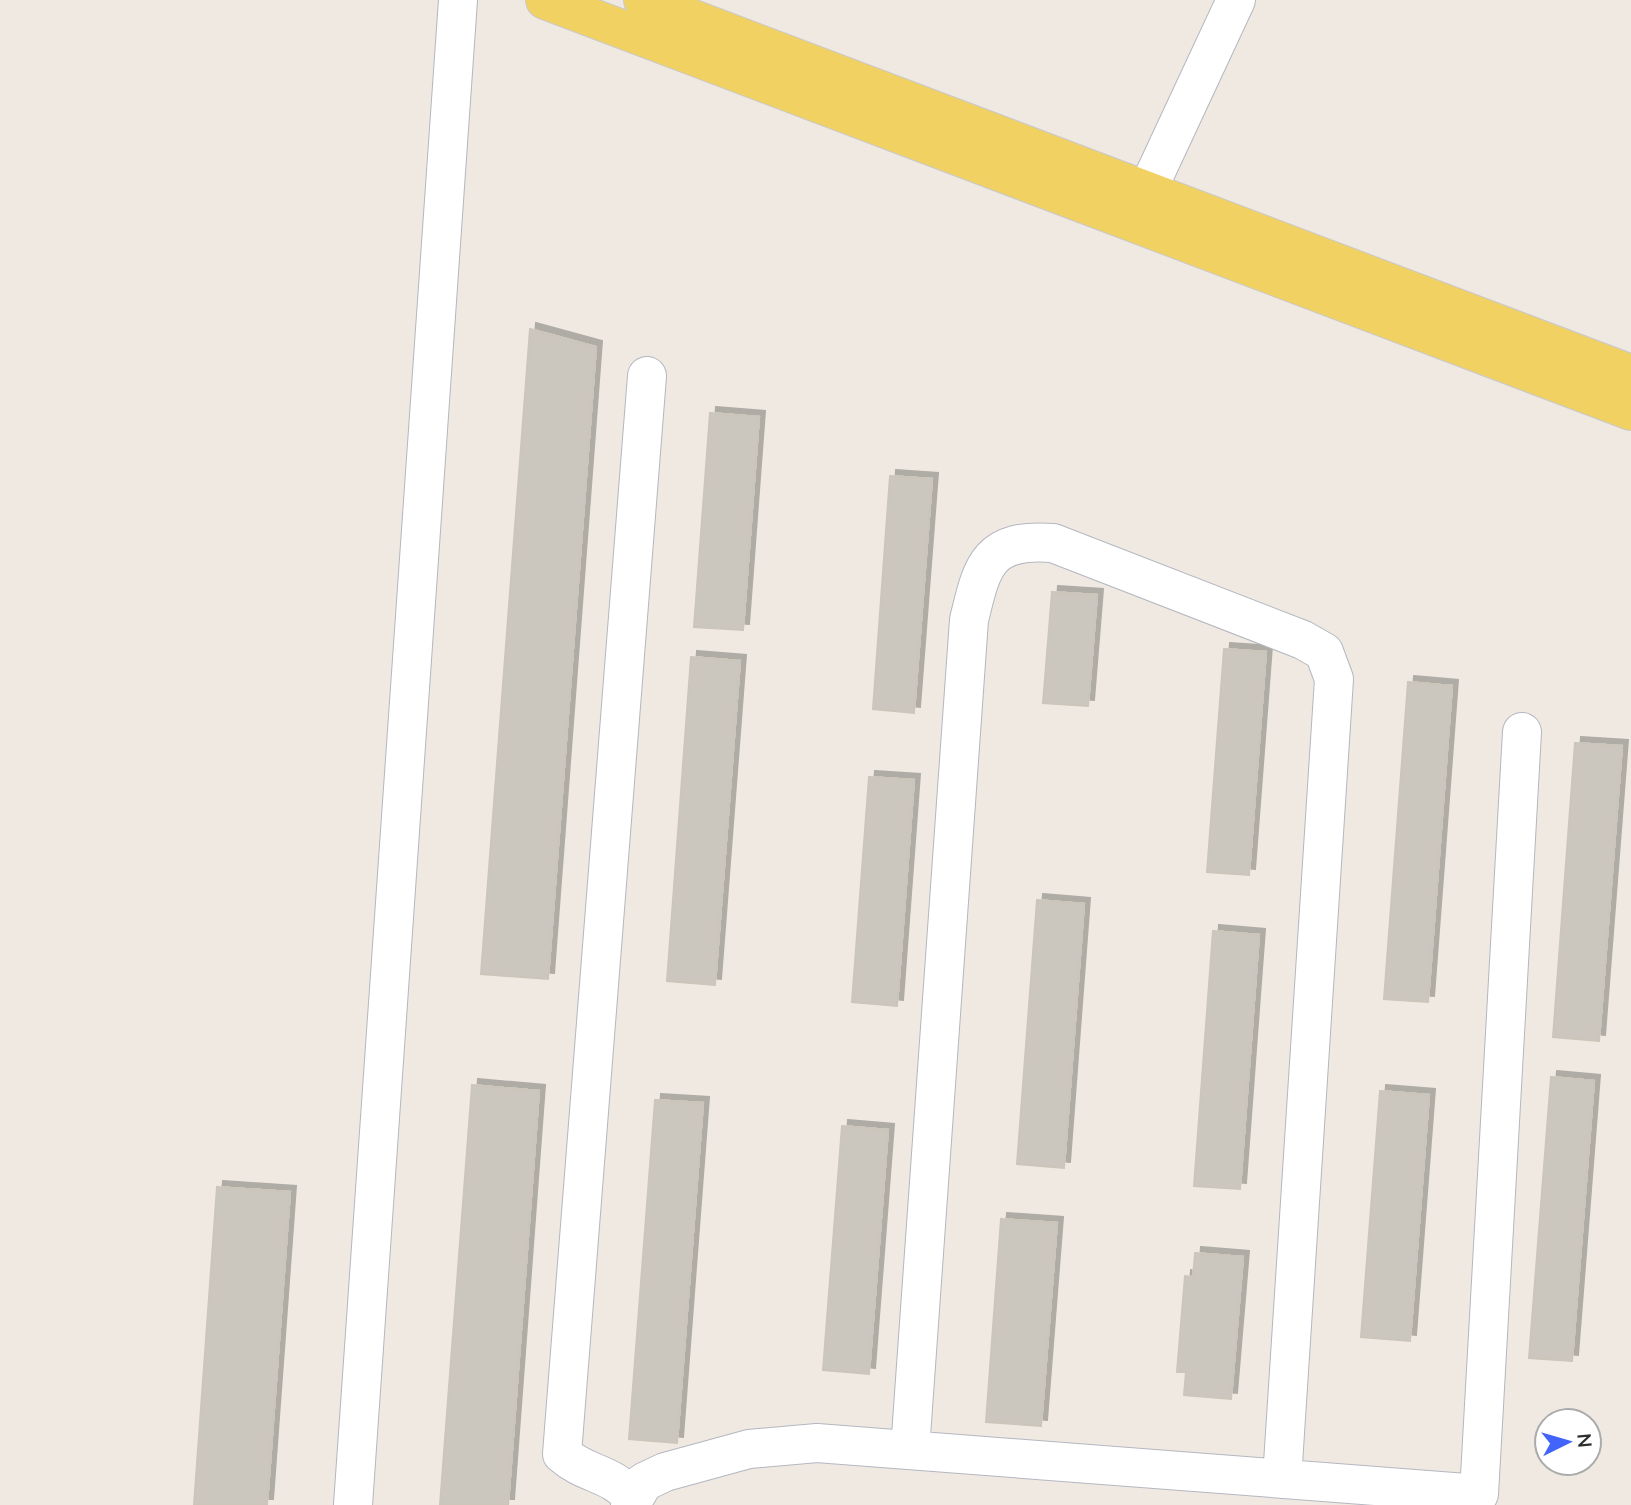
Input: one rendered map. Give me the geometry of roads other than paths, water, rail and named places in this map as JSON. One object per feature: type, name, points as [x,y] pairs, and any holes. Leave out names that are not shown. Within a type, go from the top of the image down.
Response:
[{"type":"main road","points":[[545,0],[1631,411]]},
{"type":"main road","points":[[643,0],[1631,374]]},
{"type":"street","points":[[353,1505],[458,0]]},
{"type":"street","points":[[1147,191],[1236,0]]},
{"type":"street","points":[[632,1502],[624,1487],[608,1476],[574,1465],[562,1454],[647,376]]},
{"type":"street","points":[[910,1450],[969,621],[980,574],[990,559],[1012,546],[1032,541],[1053,543],[1303,640],[1324,652],[1334,679],[1282,1479]]},
{"type":"street","points":[[632,1502],[644,1482],[665,1472],[749,1449],[817,1443],[1479,1494],[1522,732]]}]
